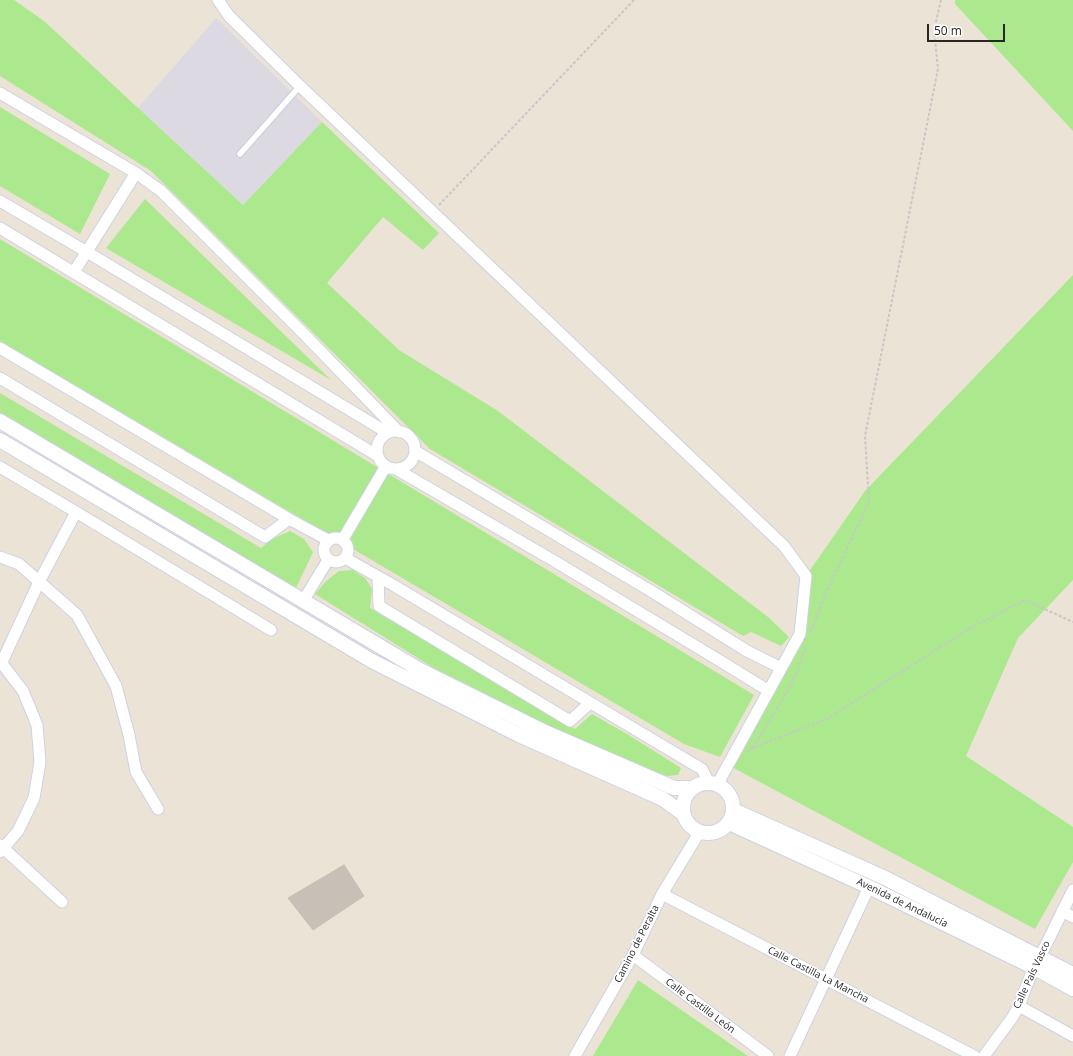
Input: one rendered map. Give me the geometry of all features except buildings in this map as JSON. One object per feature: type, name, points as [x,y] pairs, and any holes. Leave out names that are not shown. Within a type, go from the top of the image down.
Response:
[{"type":"street","points":[[220,1],[229,16],[300,86],[784,546],[806,576],[800,634],[769,692],[713,784]]},
{"type":"street","points":[[0,93],[136,173],[161,191],[296,326],[393,432]]},
{"type":"street","points":[[74,272],[136,173]]},
{"type":"street","points":[[0,201],[393,432],[405,434],[414,444],[414,451],[410,463],[405,467],[391,468]]},
{"type":"street","points":[[0,228],[378,456]]},
{"type":"street","points":[[0,348],[289,519],[328,540]]},
{"type":"street","points":[[0,378],[265,537],[289,519]]},
{"type":"street","points":[[0,421],[420,670],[545,732],[674,788],[692,788]]},
{"type":"street","points":[[393,432],[380,440],[377,445],[378,456],[381,462],[556,562],[769,692]]},
{"type":"street","points":[[0,440],[372,661],[519,735],[663,799],[682,813]]},
{"type":"street","points":[[414,451],[747,650],[781,668]]},
{"type":"street","points":[[0,467],[271,630]]},
{"type":"street","points":[[343,540],[391,468]]},
{"type":"street","points":[[62,902],[1,849],[18,831],[34,798],[40,762],[37,726],[23,691],[1,661],[39,582],[76,512]]},
{"type":"street","points":[[334,537],[343,540],[348,547],[348,552],[345,558],[337,562],[328,560],[324,553],[324,547],[328,540],[334,537]]},
{"type":"street","points":[[0,557],[19,564],[77,615],[116,686],[129,735],[136,772],[158,809]]},
{"type":"street","points":[[345,558],[702,769],[713,784]]},
{"type":"street","points":[[303,601],[328,560]]},
{"type":"street","points":[[378,577],[379,606],[570,720],[590,703]]},
{"type":"street","points":[[713,784],[724,789],[729,795],[732,802],[731,816],[723,829],[716,833],[707,834],[692,828],[686,822],[682,813],[683,799],[692,788],[697,785],[713,784]]},
{"type":"street","name":"Avenida de Andalucía","points":[[731,816],[869,887],[1038,962],[1073,974]]},
{"type":"street","name":"Avenida de Andalucía","points":[[731,816],[885,878],[1038,962],[1073,989]]},
{"type":"street","name":"Camino de Peralta","points":[[575,1056],[633,955],[662,894],[699,832]]},
{"type":"street","points":[[790,1056],[869,887]]},
{"type":"street","name":"Calle País Vasco","points":[[984,1056],[1012,1018],[1073,890]]},
{"type":"street","name":"Calle Castilla La Mancha","points":[[662,894],[974,1056]]},
{"type":"street","points":[[1062,911],[1073,917]]},
{"type":"street","name":"Calle Castilla León","points":[[633,955],[768,1056]]},
{"type":"street","points":[[1018,1006],[1073,1036]]},
{"type":"lane","points":[[240,154],[300,86]]},
{"type":"path","points":[[433,212],[634,0]]},
{"type":"path","points":[[809,639],[825,595],[869,502],[865,436],[938,69],[934,30],[941,0]]},
{"type":"path","points":[[747,752],[753,748],[827,719],[969,629],[1025,600],[1073,622]]},
{"type":"path","points":[[753,748],[792,683],[806,646]]},
{"type":"shaded area","points":[[216,18],[322,122],[243,205],[138,108]]},
{"type":"green space","points":[[0,0],[14,0],[44,21],[243,205],[322,122],[439,233],[423,250],[383,217],[327,283],[399,350],[498,411],[768,617],[789,637],[781,646],[751,632],[743,636],[430,449],[151,171],[0,76]]},
{"type":"green space","points":[[955,0],[1073,0],[1073,131],[955,4]]},
{"type":"green space","points":[[0,107],[110,174],[80,234],[0,186]]},
{"type":"green space","points":[[145,199],[331,380],[106,248]]},
{"type":"green space","points":[[0,239],[754,695],[720,757],[684,744],[0,341]]},
{"type":"green space","points":[[1073,275],[1073,580],[1018,638],[966,756],[1073,827],[1073,862],[1035,929],[728,765],[800,634],[806,576],[865,491]]},
{"type":"green space","points":[[0,393],[261,548],[272,539],[290,531],[304,539],[313,552],[296,588],[0,413]]},
{"type":"green space","points":[[353,570],[365,578],[372,589],[370,608],[575,729],[592,714],[681,768],[678,775],[666,776],[558,730],[437,670],[315,594],[326,581],[339,571]]},
{"type":"green space","points":[[638,980],[748,1056],[593,1056]]}]
